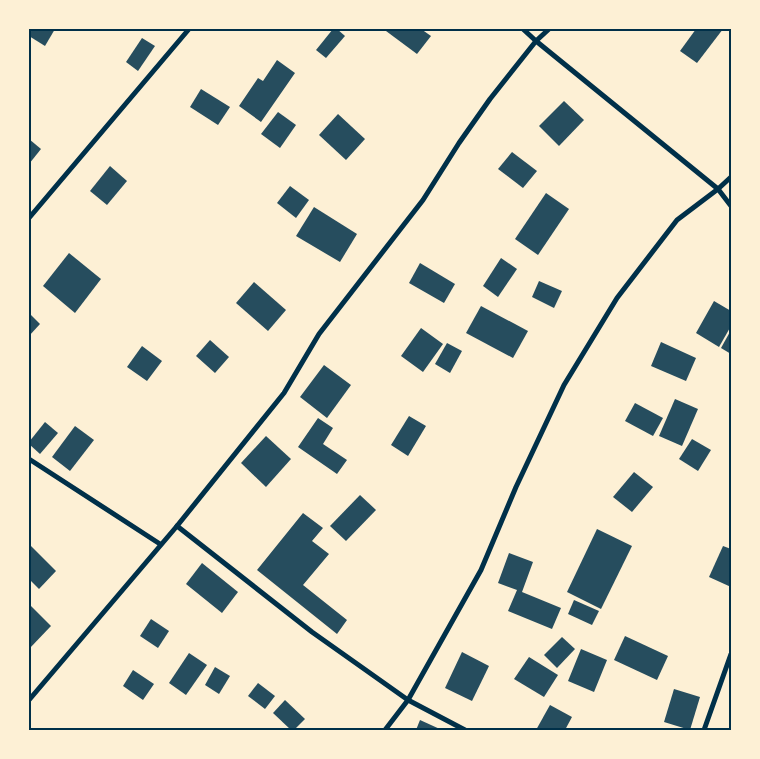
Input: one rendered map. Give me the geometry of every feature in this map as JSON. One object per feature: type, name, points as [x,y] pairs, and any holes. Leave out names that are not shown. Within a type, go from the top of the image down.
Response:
[{"type":"street","points":[[29,218],[189,29]]},
{"type":"street","points":[[523,29],[718,189],[731,206]]},
{"type":"street","points":[[29,700],[177,526],[284,393],[319,334],[423,200],[459,143],[490,99],[536,41],[549,29]]},
{"type":"street","points":[[384,730],[408,700],[481,570],[516,487],[564,385],[618,298],[677,220],[731,177]]},
{"type":"street","points":[[29,459],[160,544]]},
{"type":"street","points":[[177,526],[312,632],[408,700],[464,730]]},
{"type":"street","points":[[704,730],[731,654]]},
{"type":"building","points":[[32,29],[55,29],[45,46],[29,36]]},
{"type":"building","points":[[333,29],[337,29],[345,36],[326,58],[316,50]]},
{"type":"building","points":[[388,29],[421,29],[431,36],[417,54],[386,31]]},
{"type":"building","points":[[696,29],[723,29],[697,63],[680,51]]},
{"type":"building","points":[[142,38],[155,46],[138,71],[126,62]]},
{"type":"building","points":[[277,60],[295,73],[261,122],[239,106],[258,78],[263,81]]},
{"type":"building","points":[[201,89],[230,107],[218,125],[190,107]]},
{"type":"building","points":[[564,101],[584,120],[559,146],[539,126]]},
{"type":"building","points":[[278,112],[296,125],[280,148],[261,134]]},
{"type":"building","points":[[338,114],[365,139],[346,160],[319,135]]},
{"type":"building","points":[[29,139],[41,149],[29,164]]},
{"type":"building","points":[[512,152],[537,171],[523,188],[498,169]]},
{"type":"building","points":[[110,166],[127,181],[107,205],[90,191]]},
{"type":"building","points":[[290,186],[309,200],[296,218],[277,203]]},
{"type":"building","points":[[546,193],[569,209],[538,255],[515,239]]},
{"type":"building","points":[[314,207],[357,234],[340,262],[296,236]]},
{"type":"building","points":[[69,253],[101,279],[75,313],[43,286]]},
{"type":"building","points":[[501,258],[517,269],[498,297],[483,286]]},
{"type":"building","points":[[420,263],[455,284],[444,303],[409,283]]},
{"type":"building","points":[[539,281],[562,291],[554,308],[532,297]]},
{"type":"building","points":[[254,282],[286,310],[268,331],[236,303]]},
{"type":"building","points":[[714,301],[731,311],[731,326],[719,347],[696,333]]},
{"type":"building","points":[[481,306],[528,331],[513,358],[466,333]]},
{"type":"building","points":[[29,313],[40,324],[29,336]]},
{"type":"building","points":[[421,328],[443,344],[423,372],[401,356]]},
{"type":"building","points":[[731,330],[731,354],[721,348]]},
{"type":"building","points":[[210,340],[229,357],[215,373],[196,356]]},
{"type":"building","points":[[661,342],[696,358],[686,381],[651,366]]},
{"type":"building","points":[[447,343],[462,351],[450,373],[435,364]]},
{"type":"building","points":[[142,346],[162,361],[147,381],[127,367]]},
{"type":"building","points":[[324,365],[351,385],[327,418],[300,397]]},
{"type":"building","points":[[675,399],[698,409],[682,446],[659,436]]},
{"type":"building","points":[[635,403],[663,418],[653,436],[625,421]]},
{"type":"building","points":[[409,416],[426,426],[408,456],[391,445]]},
{"type":"building","points":[[318,418],[333,428],[323,444],[347,460],[337,474],[298,447]]},
{"type":"building","points":[[45,422],[58,433],[40,454],[29,442]]},
{"type":"building","points":[[75,426],[94,440],[70,471],[52,457]]},
{"type":"building","points":[[266,436],[291,459],[266,487],[241,463]]},
{"type":"building","points":[[692,439],[711,450],[698,471],[679,459]]},
{"type":"building","points":[[634,472],[653,487],[632,512],[613,497]]},
{"type":"building","points":[[360,495],[376,510],[346,541],[330,526]]},
{"type":"building","points":[[303,513],[323,528],[312,541],[329,554],[303,585],[347,620],[337,634],[257,570]]},
{"type":"building","points":[[597,529],[632,546],[601,609],[567,592]]},
{"type":"building","points":[[29,544],[56,571],[39,589],[29,579]]},
{"type":"building","points":[[723,546],[731,549],[731,587],[709,577]]},
{"type":"building","points":[[509,553],[533,562],[522,592],[561,608],[552,629],[508,611],[517,590],[498,583]]},
{"type":"building","points":[[202,563],[238,592],[222,613],[186,584]]},
{"type":"building","points":[[574,600],[599,611],[592,625],[568,614]]},
{"type":"building","points":[[29,604],[51,626],[29,649]]},
{"type":"building","points":[[151,619],[169,631],[158,648],[140,636]]},
{"type":"building","points":[[625,636],[668,656],[657,680],[614,660]]},
{"type":"building","points":[[562,637],[575,649],[557,668],[544,655]]},
{"type":"building","points":[[581,649],[607,660],[594,692],[568,681]]},
{"type":"building","points":[[462,652],[489,666],[472,701],[445,688]]},
{"type":"building","points":[[189,653],[207,665],[186,695],[169,683]]},
{"type":"building","points":[[529,657],[558,675],[544,697],[514,679]]},
{"type":"building","points":[[215,667],[230,676],[219,694],[205,685]]},
{"type":"building","points":[[133,670],[154,684],[143,700],[123,686]]},
{"type":"building","points":[[258,683],[275,696],[265,709],[248,696]]},
{"type":"building","points":[[674,689],[700,697],[690,730],[664,722]]},
{"type":"building","points":[[285,700],[305,719],[294,730],[291,730],[273,713]]},
{"type":"building","points":[[550,705],[572,717],[565,730],[536,730]]},
{"type":"building","points":[[420,720],[442,730],[416,730]]}]
